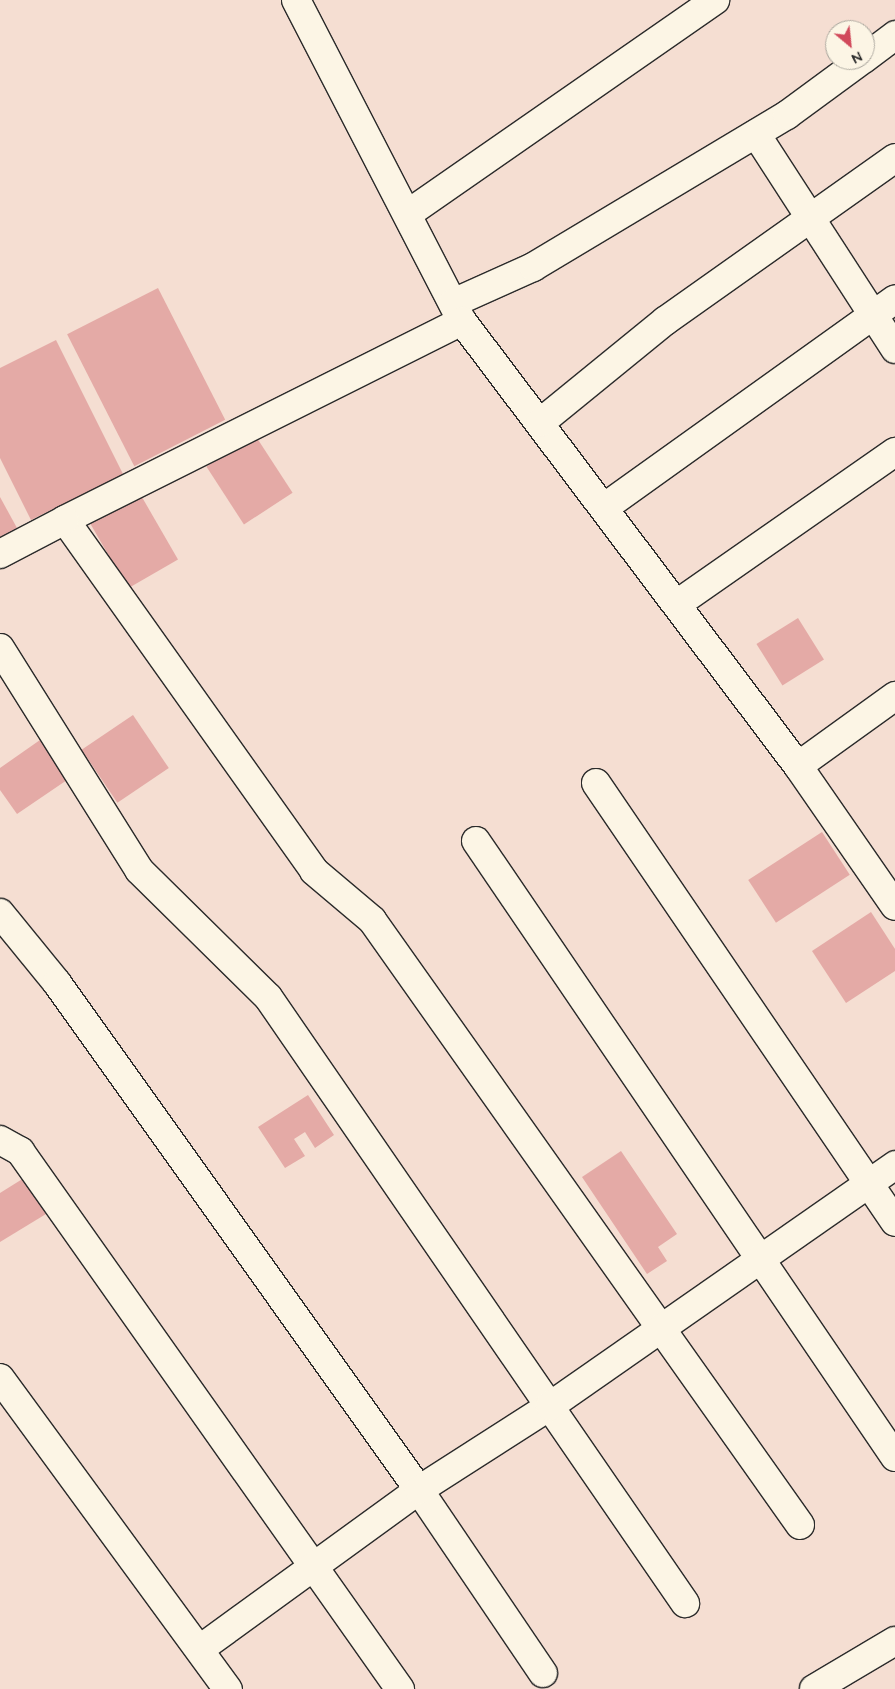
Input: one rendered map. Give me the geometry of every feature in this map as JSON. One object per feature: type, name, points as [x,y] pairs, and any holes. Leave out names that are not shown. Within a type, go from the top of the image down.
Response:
[{"type":"street","points":[[296,0],[409,214],[457,312],[798,766],[895,906]]},
{"type":"street","points":[[409,214],[715,0]]},
{"type":"street","points":[[875,51],[895,36]]},
{"type":"street","points":[[0,554],[457,312],[756,134],[848,70]]},
{"type":"street","points":[[756,134],[808,218],[895,349]]},
{"type":"street","points":[[541,422],[665,321],[895,158]]},
{"type":"street","points":[[605,507],[895,300]]},
{"type":"street","points":[[676,604],[895,452]]},
{"type":"street","points":[[65,520],[314,871],[372,920],[664,1327],[800,1526]]},
{"type":"street","points":[[0,648],[139,870],[268,996],[686,1603]]},
{"type":"street","points":[[798,766],[895,696]]},
{"type":"street","points":[[596,783],[895,1222]]},
{"type":"street","points":[[476,841],[895,1456]]},
{"type":"street","points":[[0,913],[57,983],[419,1490],[544,1673]]},
{"type":"street","points":[[0,1140],[20,1151],[400,1689]]},
{"type":"street","points":[[200,1649],[315,1569],[419,1490],[550,1406],[895,1166]]},
{"type":"street","points":[[0,1378],[228,1689]]},
{"type":"street","points":[[814,1689],[895,1642]]},
{"type":"building","points":[[158,288],[225,420],[134,466],[67,334]]},
{"type":"building","points":[[56,340],[123,474],[31,520],[0,458],[0,368]]},
{"type":"building","points":[[255,435],[293,493],[244,524],[206,467]]},
{"type":"building","points":[[139,492],[178,560],[128,589],[89,521]]},
{"type":"building","points":[[0,497],[17,528],[0,537]]},
{"type":"building","points":[[798,618],[824,660],[782,686],[756,644]]},
{"type":"building","points":[[133,715],[169,768],[117,803],[82,750]]},
{"type":"building","points":[[40,740],[67,780],[17,814],[0,790],[0,768]]},
{"type":"building","points":[[822,832],[850,875],[776,923],[748,880]]},
{"type":"building","points":[[871,912],[895,949],[895,971],[846,1003],[812,951]]},
{"type":"building","points":[[308,1095],[334,1135],[315,1148],[305,1132],[294,1139],[305,1156],[285,1168],[258,1127]]},
{"type":"building","points":[[621,1151],[677,1234],[658,1247],[667,1261],[647,1274],[582,1177]]},
{"type":"building","points":[[24,1178],[46,1214],[0,1242],[0,1193]]}]
